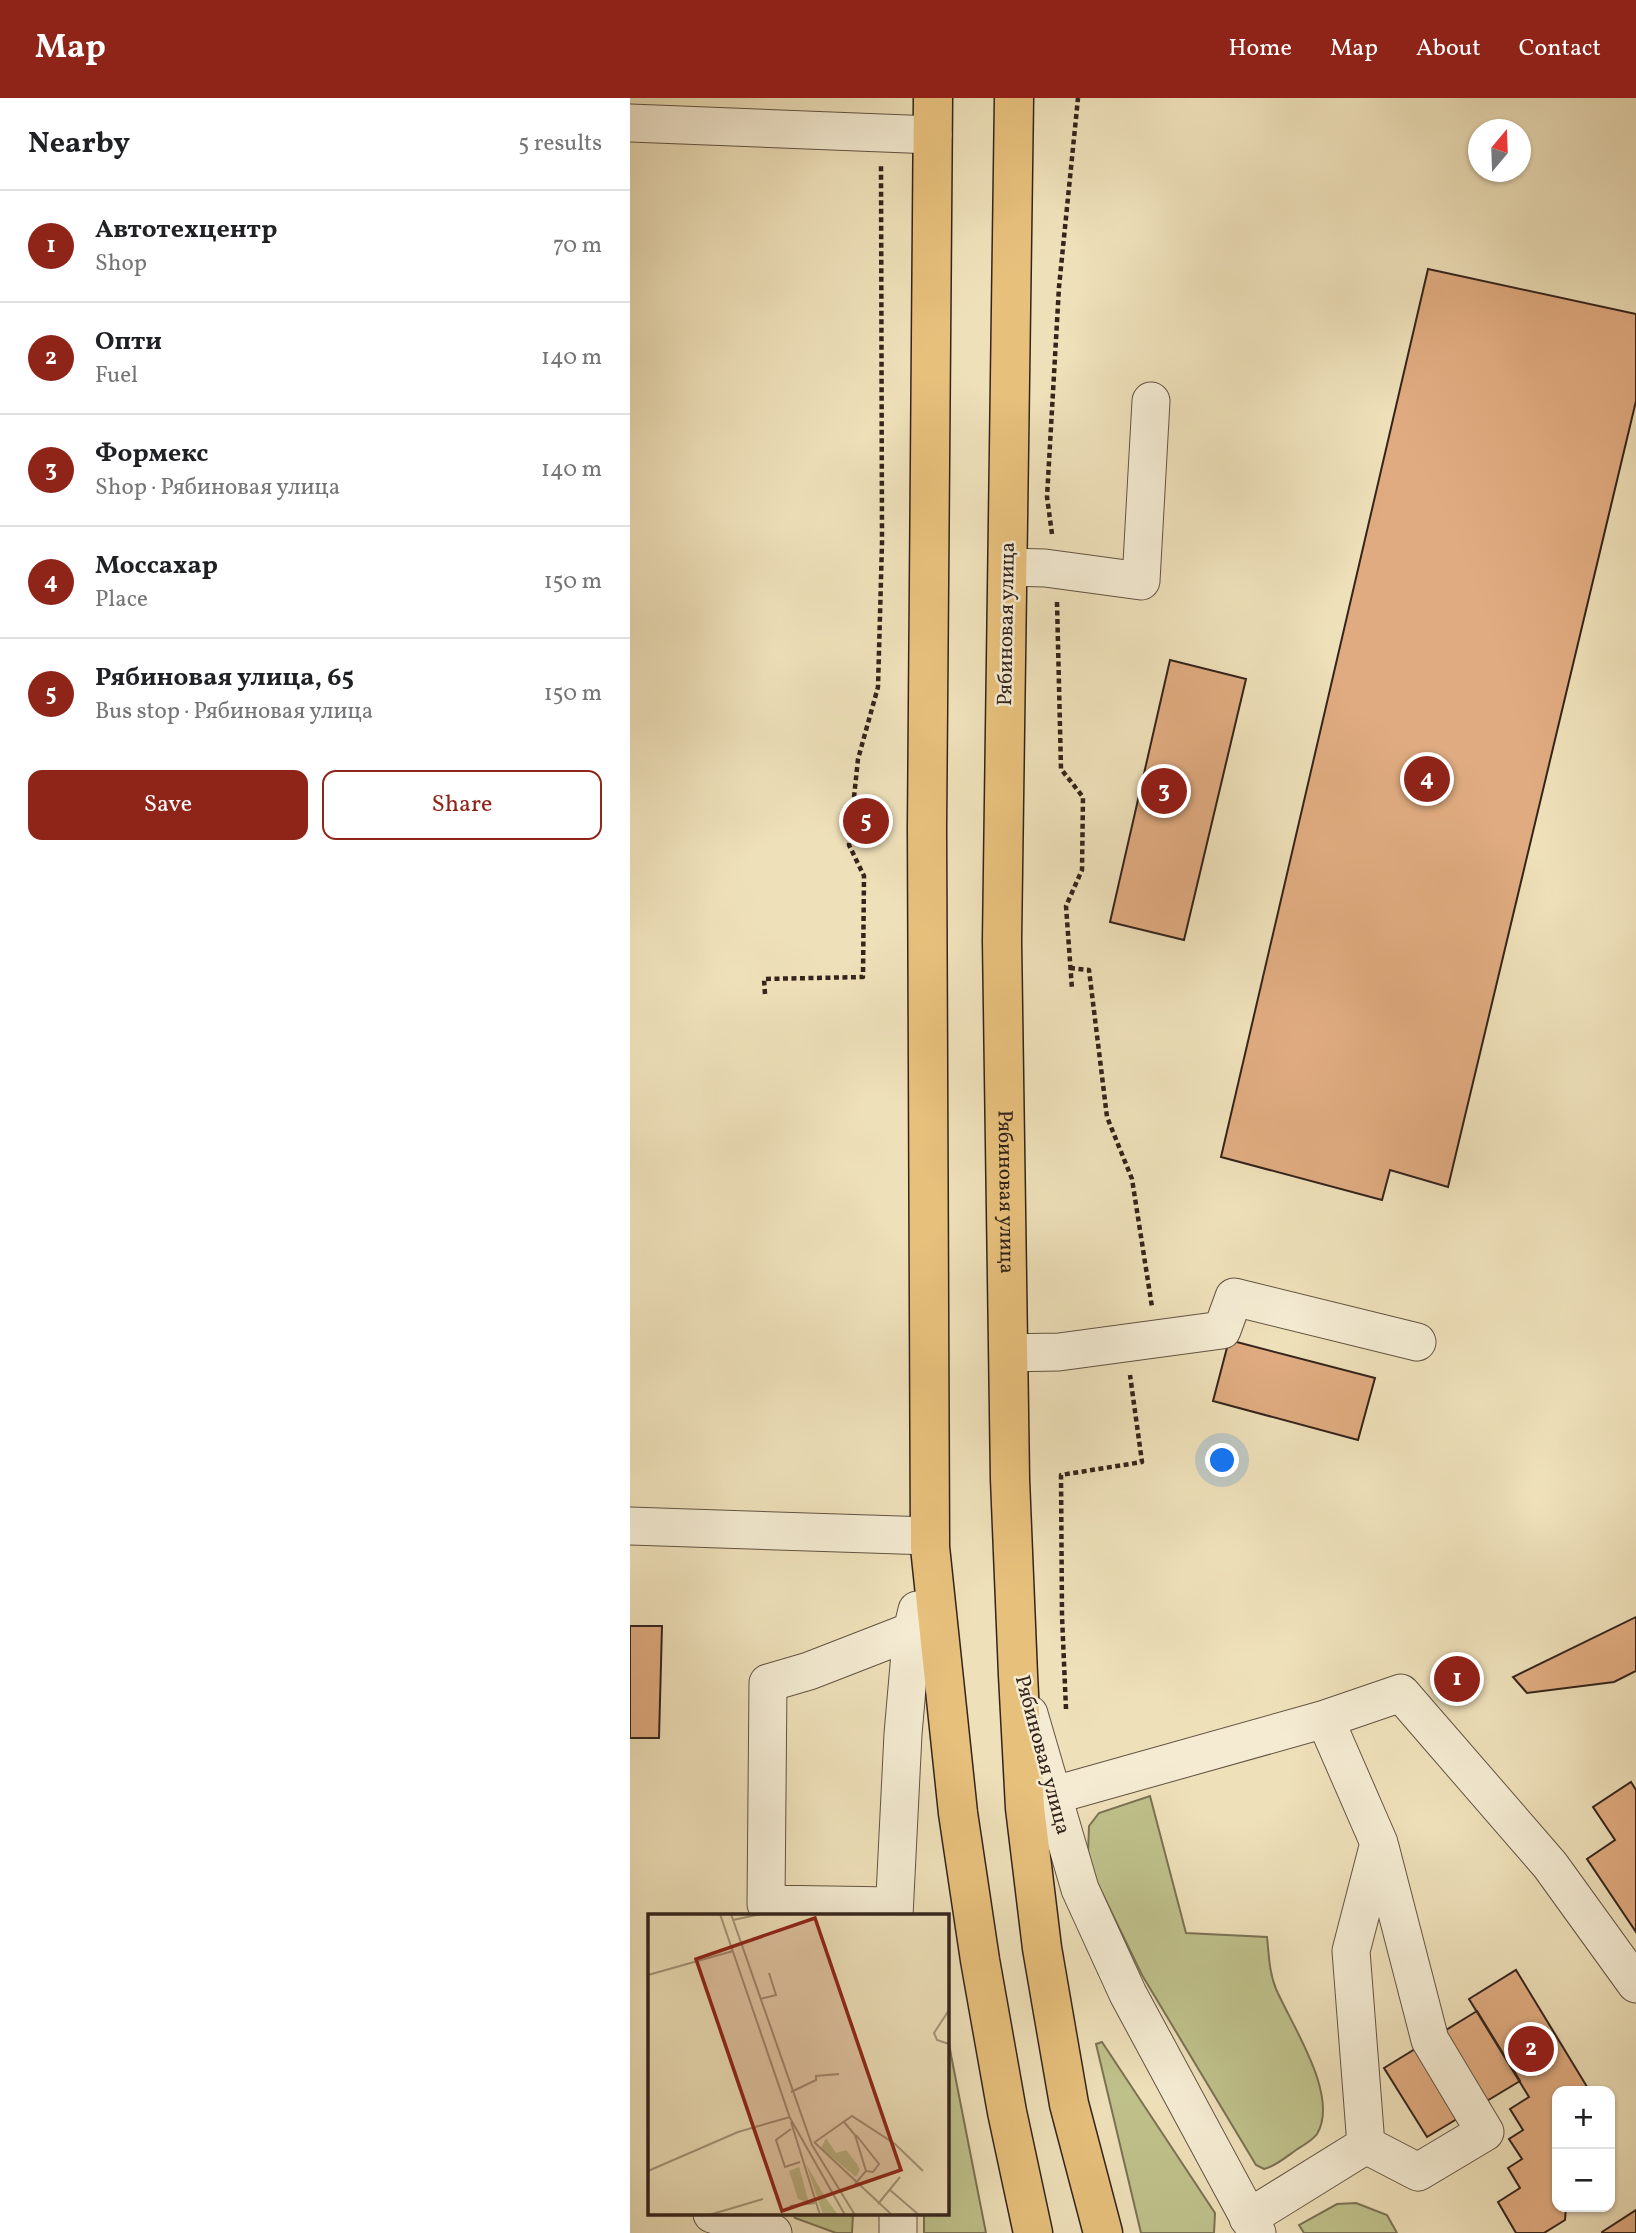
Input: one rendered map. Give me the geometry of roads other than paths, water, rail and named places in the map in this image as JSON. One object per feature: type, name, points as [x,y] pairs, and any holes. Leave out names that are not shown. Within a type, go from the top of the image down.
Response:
[{"type":"main road","name":"Рябиновая улица","points":[[1014,98],[1002,942],[1010,1479],[1018,1675]]},
{"type":"main road","points":[[933,116],[927,828],[930,1542],[958,1813],[996,2048],[1033,2233]]},
{"type":"main road","points":[[1018,1675],[1025,1808],[1042,1948],[1069,2104],[1102,2233]]},
{"type":"street","points":[[630,123],[881,132],[933,116]]},
{"type":"street","points":[[1009,566],[1141,581],[1151,401]]},
{"type":"street","points":[[1009,1353],[1061,1365],[1157,1338],[1222,1330],[1234,1297],[1417,1342]]},
{"type":"street","points":[[630,1526],[930,1542],[912,1631],[903,1734],[894,1911],[766,1904],[768,1683],[809,1671],[912,1631]]},
{"type":"street","name":"Рябиновая улица","points":[[1018,1675],[1080,1889],[1128,1994],[1252,2226]]},
{"type":"street","points":[[1051,1796],[1325,1718],[1401,1693],[1550,1865],[1636,1984]]},
{"type":"street","points":[[1325,1718],[1379,1843],[1430,2040],[1485,2132],[1418,2172],[1366,2146]]},
{"type":"street","points":[[1366,2146],[1351,1951],[1379,1843]]},
{"type":"street","points":[[1252,2226],[1366,2146]]},
{"type":"street","points":[[718,2216],[773,2233]]},
{"type":"place","name":"Моссахар","points":[[1427,779]]},
{"type":"place","name":"Формекс","points":[[1164,791]]},
{"type":"place","name":"Рябиновая улица, 65","points":[[866,821]]},
{"type":"place","name":"Автотехцентр","points":[[1457,1679]]},
{"type":"place","name":"Опти","points":[[1531,2049]]}]
